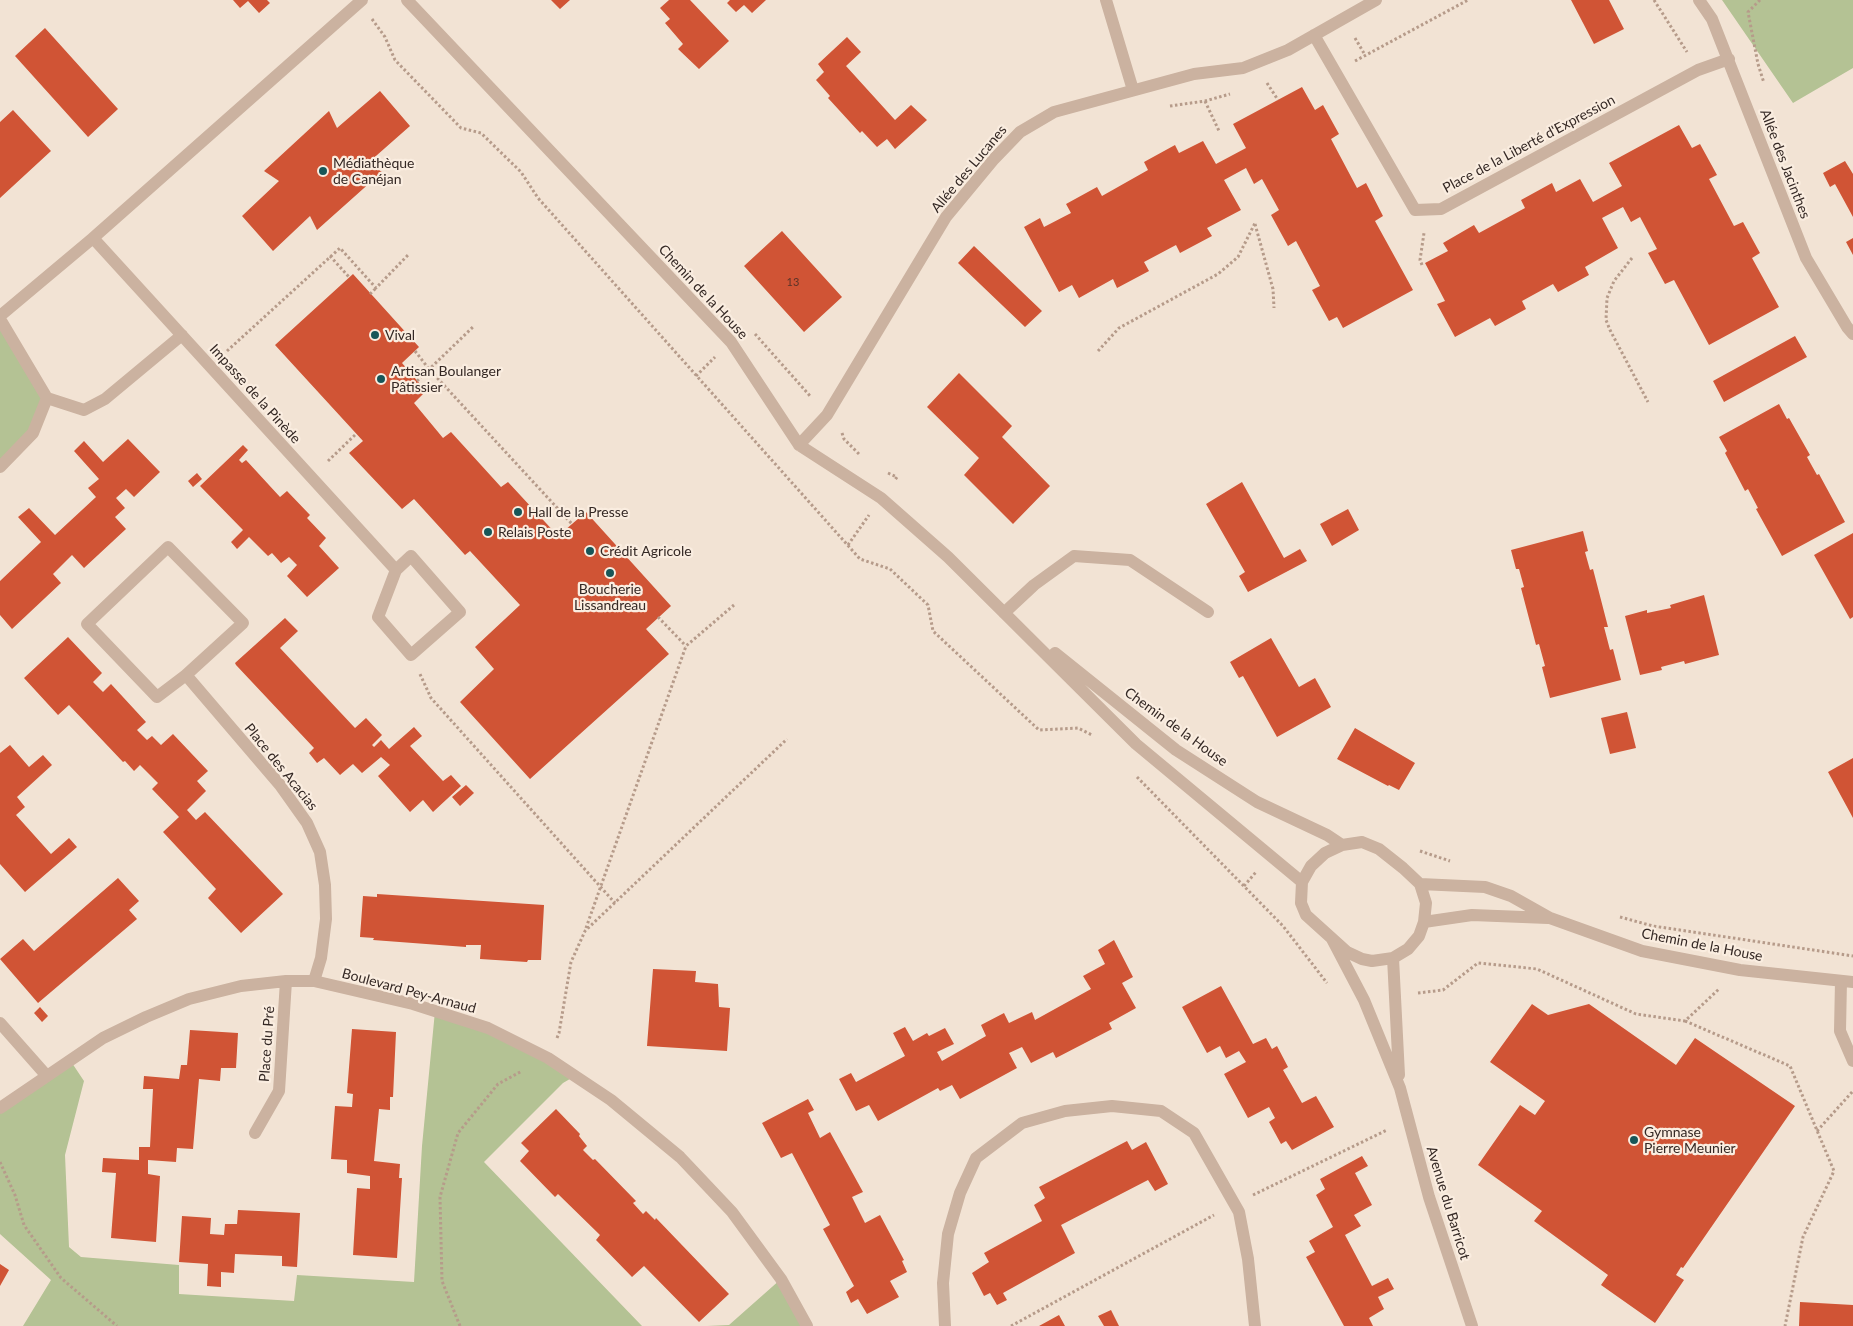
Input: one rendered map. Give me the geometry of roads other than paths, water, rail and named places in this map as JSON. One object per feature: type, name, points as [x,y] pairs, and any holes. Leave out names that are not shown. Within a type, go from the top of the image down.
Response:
[{"type":"street","name":"Chemin de la House","points":[[407,0],[731,342],[799,445],[881,498],[948,557],[1136,744],[1302,882]]},
{"type":"street","points":[[1106,0],[1132,90]]},
{"type":"street","name":"Allée des Lucanes","points":[[799,445],[827,415],[946,217],[994,159],[1020,132],[1054,112],[1194,74],[1242,68],[1288,50],[1376,0]]},
{"type":"street","name":"Allée des Jacinthes","points":[[1699,0],[1712,18],[1806,258],[1853,334]]},
{"type":"street","points":[[182,335],[106,399],[84,410],[47,398],[0,318],[360,1]]},
{"type":"street","name":"Place de la Liberté d'Expression","points":[[1314,35],[1415,210],[1441,209],[1698,70],[1729,60]]},
{"type":"street","name":"Impasse de la Pinède","points":[[93,238],[396,570]]},
{"type":"street","points":[[0,467],[33,433],[47,398]]},
{"type":"street","points":[[168,547],[243,624],[186,675],[157,697],[88,624],[168,547]]},
{"type":"street","points":[[411,556],[460,612],[412,655],[378,617],[396,570],[411,556]]},
{"type":"street","points":[[1004,612],[1034,585],[1074,556],[1130,560],[1208,612]]},
{"type":"street","name":"Chemin de la House","points":[[1004,612],[1176,750],[1257,802],[1328,835],[1342,845]]},
{"type":"street","name":"Place des Acacias","points":[[186,675],[280,785],[307,823],[320,852],[325,885],[326,919],[321,958],[314,981]]},
{"type":"street","points":[[1362,842],[1379,849],[1420,884],[1426,903],[1424,922],[1419,936],[1408,949],[1393,958],[1372,962],[1347,952],[1306,915],[1301,903],[1302,882],[1311,866],[1325,853],[1342,845],[1362,842]]},
{"type":"street","name":"Chemin de la House","points":[[1420,884],[1485,887],[1510,896],[1550,918],[1642,951],[1740,970],[1847,982]]},
{"type":"street","name":"Chemin de la House","points":[[1424,922],[1472,915],[1550,918]]},
{"type":"street","name":"Avenue du Barricot","points":[[1332,940],[1364,1000],[1400,1088],[1429,1197],[1472,1326]]},
{"type":"street","name":"Avenue du Barricot","points":[[1393,958],[1400,1088]]},
{"type":"street","name":"Boulevard Pey-Arnaud","points":[[0,1108],[103,1038],[189,999],[241,986],[286,981],[314,981],[413,1004],[488,1028],[548,1058],[611,1100],[680,1157],[732,1212],[781,1279],[807,1326]]},
{"type":"street","name":"Place du Pré","points":[[255,1133],[279,1091],[286,981]]},
{"type":"street","points":[[1847,982],[1840,1031],[1853,1061]]},
{"type":"street","points":[[0,1023],[46,1075]]},
{"type":"street","points":[[946,1326],[943,1283],[948,1234],[960,1193],[976,1158],[1022,1123],[1065,1111],[1112,1106],[1161,1111],[1194,1133],[1239,1212],[1248,1259],[1255,1326]]},
{"type":"place","name":"Médiathèque de Canéjan","points":[[323,171]]},
{"type":"place","name":"Vival","points":[[375,335]]},
{"type":"place","name":"Artisan Boulanger Pâtissier","points":[[381,379]]},
{"type":"place","name":"Hall de la Presse","points":[[518,512]]},
{"type":"place","name":"Relais Poste","points":[[488,532]]},
{"type":"place","name":"Crédit Agricole","points":[[590,551]]},
{"type":"place","name":"Boucherie Lissandreau","points":[[610,573]]},
{"type":"place","name":"Gymnase Pierre Meunier","points":[[1634,1140]]}]
